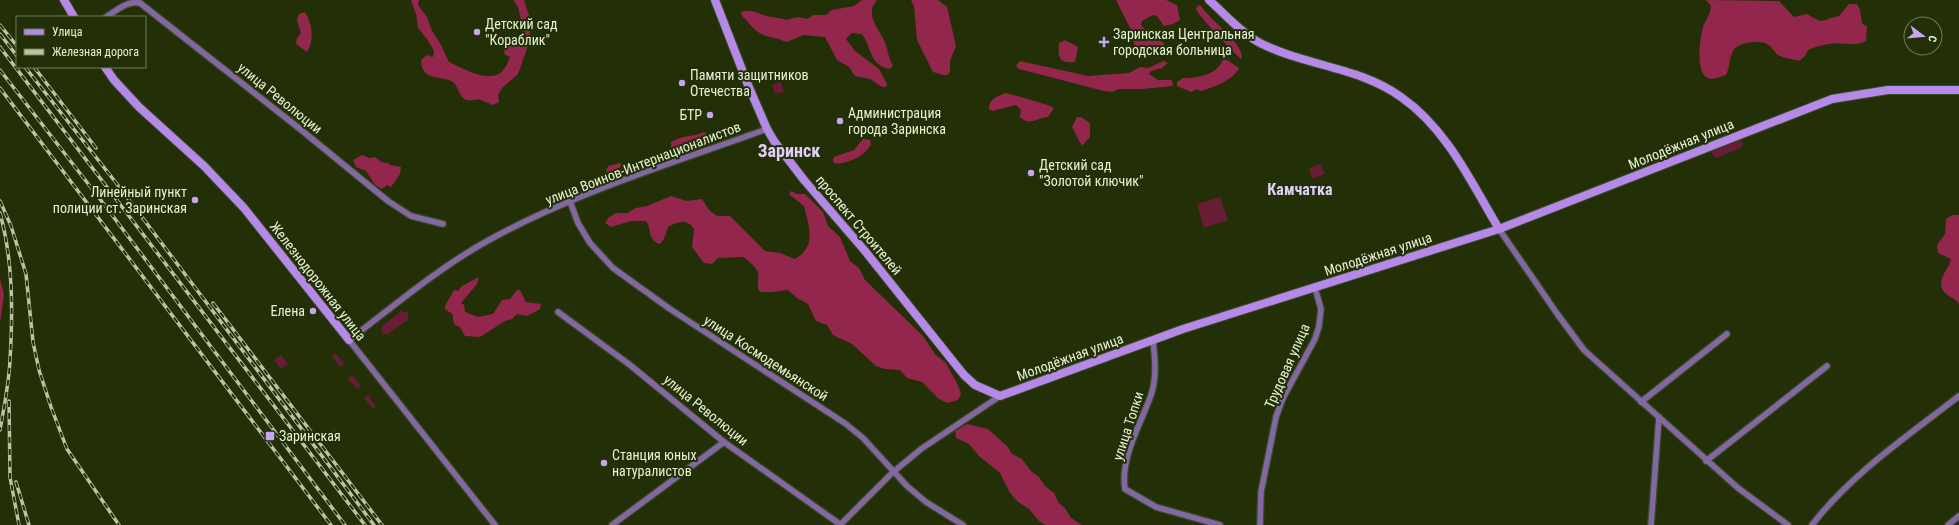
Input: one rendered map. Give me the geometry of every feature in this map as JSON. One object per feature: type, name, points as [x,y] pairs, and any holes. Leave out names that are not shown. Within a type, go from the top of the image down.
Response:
[{"type":"street","points":[[64,0],[73,16]]},
{"type":"street","name":"проспект Строителей","points":[[714,0],[767,129],[804,180],[864,251],[964,375],[975,385],[1000,396]]},
{"type":"street","points":[[1209,0],[1259,42],[1297,57],[1367,79],[1400,96],[1419,110],[1445,139],[1499,229],[1584,350],[1706,461],[1738,488],[1788,525]]},
{"type":"street","name":"улица Революции","points":[[108,16],[129,2],[134,1],[140,3],[300,129],[388,201],[411,216],[444,224]]},
{"type":"street","name":"Железнодорожная улица","points":[[106,68],[114,80],[139,107],[204,166],[244,208],[495,525]]},
{"type":"street","name":"Молодёжная улица","points":[[841,525],[893,472],[921,449],[1000,396],[1153,340],[1499,229],[1832,99],[1888,90],[1959,90]]},
{"type":"street","name":"улица Воинов-Интернационалистов","points":[[348,340],[435,274],[507,230],[570,201],[767,129]]},
{"type":"street","name":"улица Космодемьянской","points":[[570,201],[578,223],[590,243],[613,268],[670,309],[846,424],[863,438],[893,472],[926,502],[963,525]]},
{"type":"street","name":"Трудовая улица","points":[[1260,525],[1261,492],[1276,418],[1283,398],[1315,339],[1319,326],[1321,309],[1315,288]]},
{"type":"street","name":"улица Революции","points":[[558,312],[630,365],[724,442],[841,525]]},
{"type":"street","points":[[1641,402],[1727,334]]},
{"type":"street","name":"улица Топки","points":[[1153,340],[1156,362],[1151,395],[1139,421],[1129,454],[1124,480],[1125,489],[1156,507],[1220,525]]},
{"type":"street","points":[[1706,461],[1827,366]]},
{"type":"street","points":[[1812,525],[1830,502],[1857,476],[1959,396]]},
{"type":"street","points":[[1651,525],[1659,418]]},
{"type":"street","points":[[612,525],[724,442]]},
{"type":"street","points":[[1948,525],[1959,516]]},
{"type":"shaded area","points":[[411,0],[419,0],[418,5],[427,17],[432,31],[440,43],[449,62],[477,74],[493,76],[499,74],[505,68],[510,57],[504,54],[505,47],[511,44],[518,45],[524,34],[518,7],[513,0],[524,0],[530,19],[530,40],[518,74],[502,88],[498,95],[499,102],[493,105],[478,99],[466,100],[460,94],[454,83],[446,79],[431,76],[424,71],[421,60],[427,55],[433,57],[434,51],[418,28],[416,14]]},
{"type":"shaded area","points":[[862,0],[877,0],[873,6],[872,17],[884,39],[893,66],[889,69],[883,67],[874,59],[862,34],[852,33],[846,39],[855,51],[879,69],[887,84],[886,87],[882,87],[870,79],[855,76],[849,67],[837,60],[825,37],[803,35],[787,42],[766,36],[757,31],[741,14],[741,12],[748,11],[786,20],[798,17],[808,19],[813,15],[826,15],[832,10],[854,6]]},
{"type":"shaded area","points":[[911,0],[938,0],[947,7],[956,46],[950,61],[950,72],[947,75],[933,72],[917,40],[914,6]]},
{"type":"shaded area","points":[[1116,0],[1166,0],[1177,5],[1180,20],[1173,24],[1164,26],[1157,16],[1153,15],[1142,21],[1141,25],[1151,36],[1164,43],[1164,51],[1151,57],[1143,57],[1136,51],[1130,28]]},
{"type":"shaded area","points":[[1706,0],[1779,1],[1794,17],[1807,14],[1821,21],[1839,16],[1849,4],[1857,4],[1860,10],[1862,23],[1867,27],[1866,41],[1857,44],[1834,43],[1815,47],[1808,50],[1805,56],[1799,61],[1778,55],[1767,44],[1754,42],[1744,44],[1733,51],[1726,75],[1711,79],[1706,77],[1702,72],[1700,65],[1702,32],[1711,6]]},
{"type":"shaded area","points":[[1198,5],[1201,6],[1238,46],[1242,59],[1198,13],[1196,9]]},
{"type":"shaded area","points":[[305,12],[312,32],[311,42],[307,52],[296,44],[297,38],[301,33],[297,20],[299,14]]},
{"type":"shaded area","points":[[1065,40],[1078,47],[1075,62],[1065,62],[1060,58],[1059,43]]},
{"type":"shaded area","points":[[1223,60],[1227,60],[1239,68],[1237,72],[1228,80],[1200,91],[1197,89],[1191,92],[1177,86],[1177,82],[1183,78],[1196,77],[1211,73]]},
{"type":"shaded area","points":[[1020,61],[1088,76],[1129,73],[1140,67],[1148,68],[1164,61],[1168,63],[1162,68],[1151,71],[1149,74],[1158,80],[1172,80],[1173,86],[1142,89],[1119,89],[1112,92],[1104,91],[1019,69],[1016,66]]},
{"type":"shaded area","points":[[781,82],[784,92],[775,94],[772,85]]},
{"type":"shaded area","points":[[1004,93],[1054,108],[1048,117],[1034,121],[1027,121],[1020,117],[1021,110],[1016,105],[992,111],[989,109],[989,105],[992,100]]},
{"type":"shaded area","points":[[1077,117],[1081,117],[1090,123],[1090,137],[1082,146],[1072,127]]},
{"type":"shaded area","points":[[704,132],[707,134],[704,142],[700,144],[683,148],[671,147],[671,142],[675,140]]},
{"type":"shaded area","points":[[863,139],[870,140],[871,144],[865,152],[850,161],[844,163],[834,163],[834,157],[854,150]]},
{"type":"shaded area","points":[[1737,139],[1743,143],[1741,148],[1716,158],[1712,155],[1712,150]]},
{"type":"shaded area","points":[[362,155],[369,158],[375,157],[381,162],[401,167],[400,174],[391,187],[387,185],[382,189],[375,185],[366,171],[356,167],[353,160]]},
{"type":"shaded area","points":[[621,163],[621,166],[615,172],[609,173],[606,171],[608,166]]},
{"type":"shaded area","points":[[1321,164],[1325,174],[1312,179],[1309,168]]},
{"type":"shaded area","points":[[791,191],[797,194],[805,194],[823,212],[828,226],[840,237],[850,261],[859,268],[865,280],[923,336],[935,354],[946,363],[958,385],[961,394],[958,400],[948,403],[939,399],[922,382],[907,378],[900,370],[885,369],[876,366],[852,344],[833,335],[827,325],[816,321],[808,304],[797,298],[788,290],[760,292],[758,287],[757,271],[752,264],[743,257],[718,258],[712,264],[704,263],[692,247],[694,229],[688,223],[682,222],[668,227],[664,239],[660,244],[651,237],[646,221],[631,221],[611,227],[605,223],[609,217],[616,213],[627,213],[636,208],[647,206],[671,196],[687,201],[702,199],[709,210],[717,216],[730,216],[765,251],[780,253],[795,259],[802,254],[806,248],[810,236],[804,206],[789,194]]},
{"type":"shaded area","points":[[1220,197],[1228,220],[1204,228],[1197,204]]},
{"type":"shaded area","points":[[1952,215],[1959,215],[1959,304],[1956,300],[1944,292],[1942,288],[1941,283],[1943,275],[1951,259],[1938,253],[1937,245],[1945,234],[1946,219]]},
{"type":"shaded area","points":[[479,277],[477,284],[461,303],[464,305],[465,312],[478,317],[493,314],[502,300],[510,299],[517,290],[520,290],[526,302],[541,304],[540,309],[527,316],[517,314],[512,319],[505,321],[480,337],[465,336],[460,327],[455,325],[453,315],[445,309],[445,306],[454,290],[458,291],[462,286]]},
{"type":"shaded area","points":[[0,279],[4,294],[0,323]]},
{"type":"shaded area","points":[[401,311],[408,313],[408,320],[388,334],[383,334],[381,330],[382,326]]},
{"type":"shaded area","points":[[335,353],[344,364],[340,367],[332,356]]},
{"type":"shaded area","points":[[281,355],[288,364],[281,369],[274,360]]},
{"type":"shaded area","points":[[352,375],[361,386],[357,389],[348,378]]},
{"type":"shaded area","points":[[368,395],[376,406],[373,409],[364,398]]},
{"type":"shaded area","points":[[967,424],[988,429],[1007,446],[1012,454],[1022,459],[1031,471],[1039,477],[1045,486],[1054,493],[1059,503],[1065,508],[1071,518],[1082,525],[1046,525],[1040,522],[1029,509],[1018,502],[1010,493],[1000,473],[979,456],[969,444],[956,438],[955,431]]},
{"type":"shaded area","points":[[336,429],[343,438],[337,443],[330,433]]},
{"type":"railway","points":[[0,25],[16,45]]},
{"type":"railway","points":[[0,34],[16,55]]},
{"type":"railway","points":[[0,47],[16,68]]},
{"type":"railway","points":[[16,68],[365,525]]},
{"type":"railway","points":[[26,68],[117,184],[374,525]]},
{"type":"railway","points":[[35,68],[96,148]]},
{"type":"railway","points":[[0,70],[103,203],[345,525]]},
{"type":"railway","points":[[0,88],[331,525]]},
{"type":"railway","points":[[0,201],[11,226],[26,274],[33,342],[39,370],[51,407],[67,449],[119,525]]},
{"type":"railway","points":[[0,213],[10,267],[12,304],[9,369],[0,430]]},
{"type":"railway","points":[[213,303],[382,525]]},
{"type":"railway","points":[[9,401],[10,477],[19,525]]},
{"type":"railway","points":[[16,482],[29,525]]},
{"type":"place","name":"Детский сад \"Кораблик\"","points":[[477,32]]},
{"type":"place","name":"Заринская Центральная городская больница","points":[[1104,42]]},
{"type":"place","name":"Памяти защитников Отечества","points":[[682,83]]},
{"type":"place","name":"БТР","points":[[710,115]]},
{"type":"place","name":"Администрация города Заринска","points":[[840,121]]},
{"type":"place","name":"Детский сад \"Золотой ключик\"","points":[[1031,173]]},
{"type":"place","name":"Линейный пункт полиции ст. Заринская","points":[[195,200]]},
{"type":"place","name":"Елена","points":[[313,311]]},
{"type":"place","name":"Заринская","points":[[270,436]]},
{"type":"place","name":"Станция юных натуралистов","points":[[604,463]]},
{"type":"district","name":"Заринск","points":[[789,150]]},
{"type":"district","name":"Камчатка","points":[[1300,189]]}]
